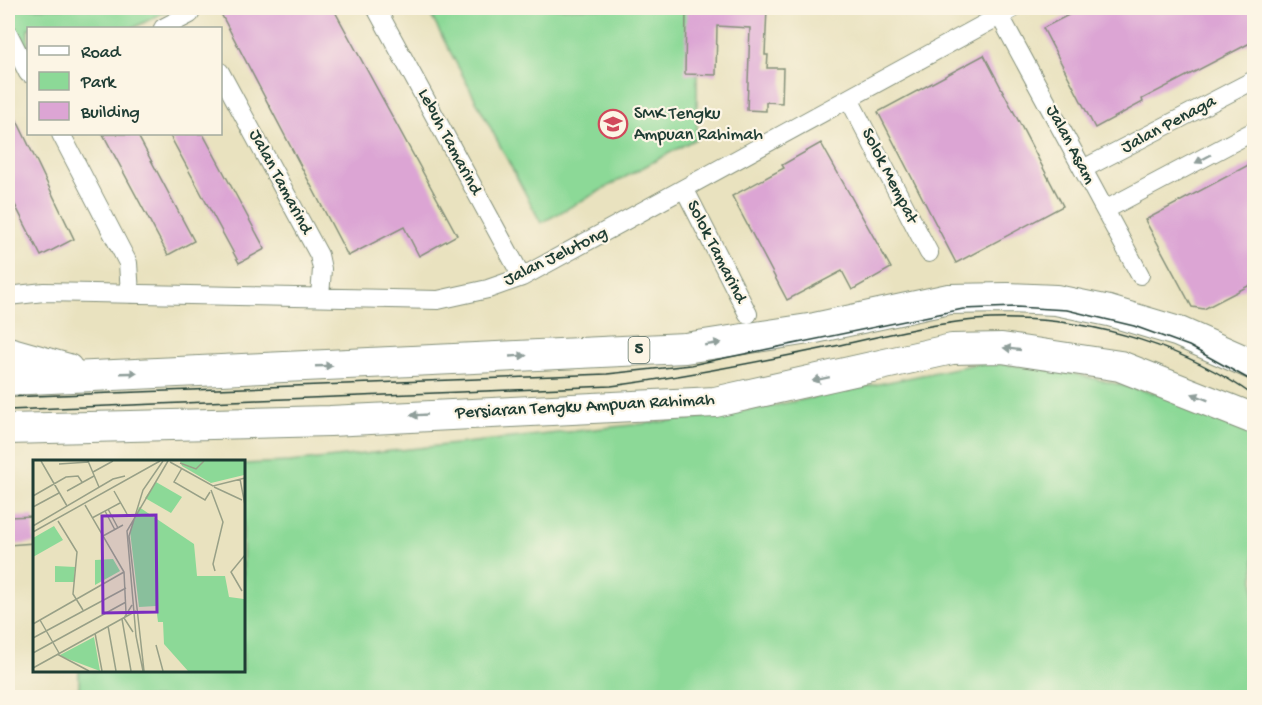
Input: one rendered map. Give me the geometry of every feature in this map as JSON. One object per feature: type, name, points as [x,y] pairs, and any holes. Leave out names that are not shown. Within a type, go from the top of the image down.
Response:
[{"type":"highway","name":"5","points":[[8,381],[91,375],[685,348],[815,328],[949,299],[1008,298],[1056,300],[1109,311],[1179,332],[1254,366]]},
{"type":"highway","name":"Persiaran Tengku Ampuan Rahimah","points":[[11,428],[330,421],[715,402],[952,349],[1002,348],[1120,366],[1254,419]]},
{"type":"highway","points":[[8,352],[91,375]]},
{"type":"street","name":"Lebuh Tamarind","points":[[376,8],[522,277]]},
{"type":"street","name":"Jalan Jelutong","points":[[8,296],[44,292],[438,300],[488,289],[522,277],[685,190],[1007,12]]},
{"type":"street","name":"Jalan Asam","points":[[1007,12],[1083,169],[1140,275]]},
{"type":"street","points":[[166,27],[191,17]]},
{"type":"street","points":[[8,33],[27,71]]},
{"type":"street","name":"Jalan Tamarind","points":[[222,76],[319,255],[322,269],[320,297]]},
{"type":"street","name":"Jalan Penaga","points":[[1083,169],[1254,80]]},
{"type":"street","name":"Solok Mempat","points":[[849,99],[929,253]]},
{"type":"street","points":[[1105,210],[1254,132]]},
{"type":"street","points":[[62,135],[128,263],[130,294]]},
{"type":"street","name":"Solok Tamarind","points":[[685,190],[748,314]]},
{"type":"green space","points":[[8,8],[173,8],[135,27],[27,27],[27,53],[8,16]]},
{"type":"green space","name":"SMK Tengku Ampuan Rahimah","points":[[427,8],[697,8],[697,138],[541,223]]},
{"type":"green space","points":[[985,362],[1058,370],[1167,396],[1254,433],[1254,682],[1245,697],[8,698],[79,689],[79,672],[244,672],[244,464],[290,462],[696,418],[772,406]]},
{"type":"building","points":[[218,8],[333,8],[457,235],[419,256],[404,227],[348,256]]},
{"type":"building","points":[[686,8],[767,8],[765,55],[768,55],[767,68],[783,68],[782,103],[766,102],[766,111],[747,110],[750,28],[717,26],[716,75],[685,74]]},
{"type":"building","points":[[1082,8],[1254,8],[1254,41],[1142,99],[1143,102],[1095,128],[1043,28]]},
{"type":"building","points":[[984,55],[1063,206],[956,263],[878,112]]},
{"type":"building","points":[[8,102],[74,239],[41,256],[8,191]]},
{"type":"building","points":[[104,135],[138,135],[194,241],[168,255]]},
{"type":"building","points":[[170,135],[204,135],[265,249],[239,263]]},
{"type":"building","points":[[821,143],[891,268],[852,290],[842,271],[787,300],[732,196],[784,168],[782,165]]},
{"type":"building","points":[[1254,162],[1254,283],[1204,309],[1192,307],[1145,220]]},
{"type":"building","points":[[33,516],[33,543],[8,545],[8,517]]},
{"type":"tram line","points":[[8,397],[607,374],[691,365],[963,309],[1016,307],[1067,310],[1134,326],[1189,346],[1254,382]]},
{"type":"tram line","points":[[8,410],[611,386],[726,368],[949,323],[993,319],[1078,325],[1140,340],[1200,364],[1254,396]]},
{"type":"place","name":"SMK Tengku Ampuan Rahimah","points":[[613,124]]}]
